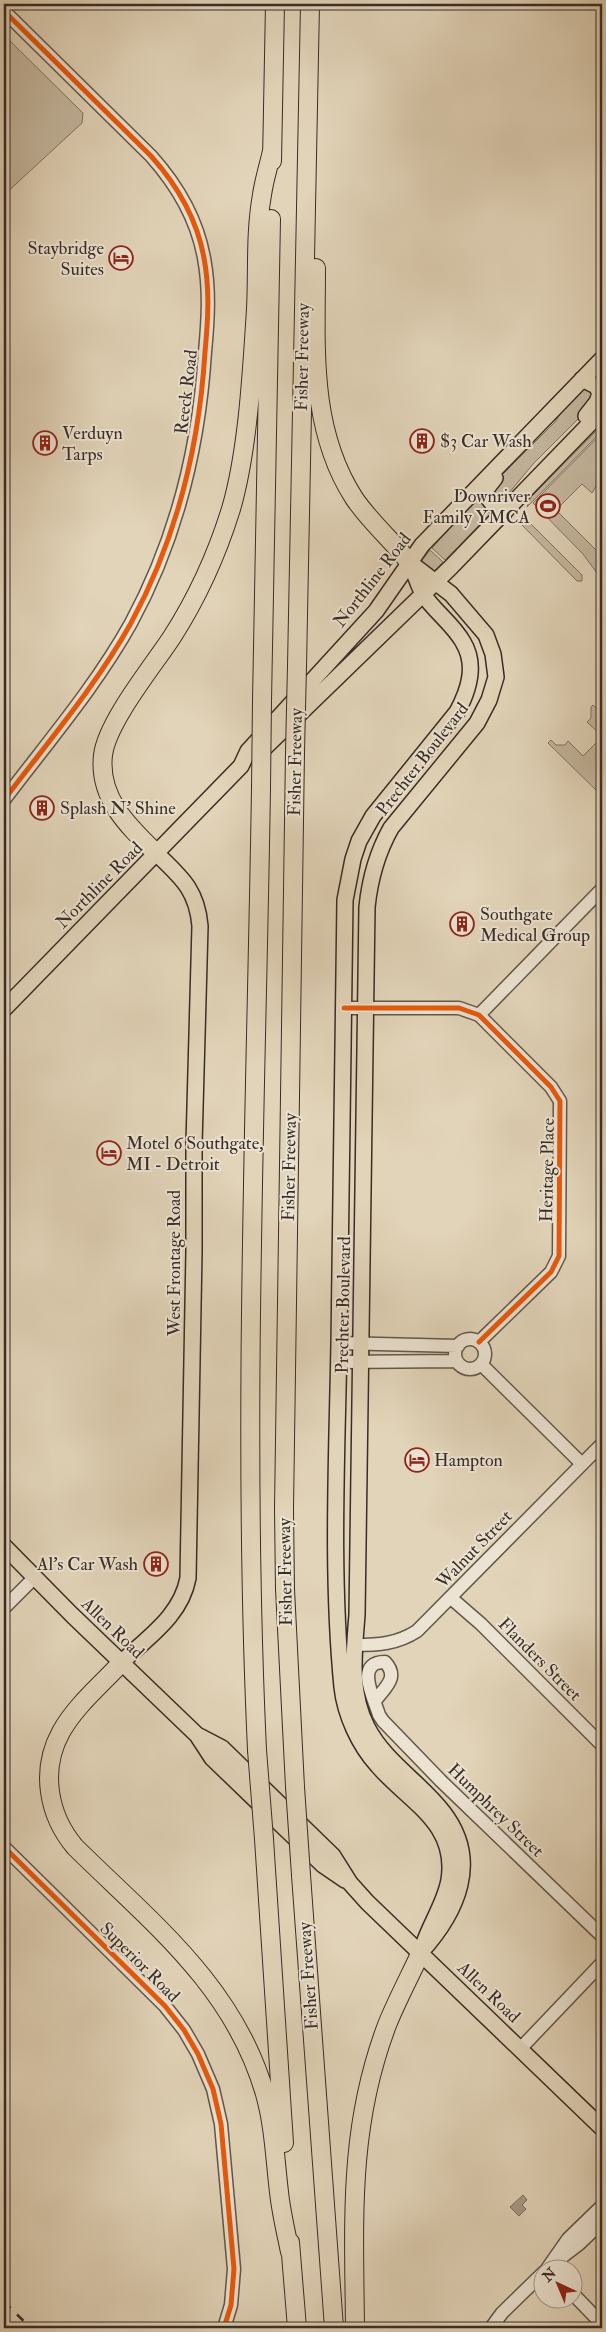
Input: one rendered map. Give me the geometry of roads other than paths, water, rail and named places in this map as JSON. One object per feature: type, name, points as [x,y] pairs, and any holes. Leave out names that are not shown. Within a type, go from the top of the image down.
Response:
[{"type":"highway","name":"Fisher Freeway","points":[[275,4],[249,1472],[250,1587],[257,1750],[290,2252],[297,2328]]},
{"type":"highway","name":"Fisher Freeway","points":[[310,4],[296,666],[284,1508],[287,1627],[300,1875],[334,2328]]},
{"type":"highway","points":[[157,854],[128,826],[112,803],[103,778],[103,752],[114,724],[173,636],[196,596],[209,568],[232,506],[247,418],[256,309],[262,196],[272,151]]},
{"type":"highway","points":[[306,155],[315,227],[317,380],[325,433],[337,466],[354,498],[373,524],[409,562]]},
{"type":"highway","points":[[122,1662],[70,1718],[54,1746],[49,1780],[55,1815],[63,1832],[75,1847],[206,1978],[238,2026],[250,2050],[265,2095],[273,2134],[279,2194],[290,2252]]},
{"type":"highway","points":[[355,2328],[354,2189],[363,2110],[387,2025],[421,1952]]},
{"type":"main road","name":"Northline Road","points":[[241,766],[248,751],[376,611],[409,562],[431,534],[602,359]]},
{"type":"main road","points":[[522,494],[538,464],[598,402],[600,398],[599,390],[582,380]]},
{"type":"main road","points":[[504,512],[494,506],[484,492],[550,422],[557,405]]},
{"type":"main road","name":"Northline Road","points":[[4,1009],[241,766],[252,760],[423,594],[602,411]]},
{"type":"main road","name":"Prechter Boulevard","points":[[409,562],[451,594],[486,635],[493,654],[496,677],[489,700],[477,723],[391,828],[382,844],[371,875],[368,907],[362,1343],[353,1676],[358,1701],[367,1727],[388,1758],[443,1812],[462,1849],[461,1889],[439,1932],[421,1952]]},
{"type":"main road","name":"Prechter Boulevard","points":[[409,562],[423,594],[463,642],[469,659],[471,678],[465,698],[457,712],[373,816],[359,841],[350,871],[345,900],[336,1514],[341,1672],[350,1719],[364,1747],[378,1766],[432,1818],[445,1837],[449,1858],[449,1880],[421,1952]]},
{"type":"main road","points":[[432,744],[432,752],[436,756],[449,757]]},
{"type":"main road","name":"West Frontage Road","points":[[122,1662],[173,1613],[183,1597],[188,1578],[194,1144],[200,926],[195,900],[187,884],[157,854]]},
{"type":"main road","points":[[350,871],[356,866],[361,867],[371,875]]},
{"type":"main road","points":[[341,1079],[349,1072],[356,1074],[357,1124],[364,1137]]},
{"type":"main road","points":[[340,1188],[345,1194],[352,1197],[359,1195],[364,1190]]},
{"type":"main road","points":[[338,1401],[344,1398],[351,1399],[360,1406]]},
{"type":"main road","points":[[337,1458],[346,1464],[352,1465],[359,1458]]},
{"type":"main road","points":[[336,1514],[358,1515]]},
{"type":"main road","name":"Allen Road","points":[[4,1546],[72,1615],[197,1735],[222,1748],[333,1856],[350,1884],[602,2128]]},
{"type":"street","name":"Reeck Road","points":[[4,11],[151,156],[169,178],[185,203],[201,243],[208,281],[209,306],[204,377],[187,482],[158,566],[145,596],[114,652],[4,800]]},
{"type":"street","points":[[479,1015],[602,889]]},
{"type":"street","name":"Heritage Place","points":[[344,1008],[460,1008],[479,1015],[551,1087],[560,1101],[562,1114],[559,1256],[551,1272],[479,1342]]},
{"type":"street","points":[[339,1343],[458,1346],[470,1339],[479,1342],[485,1355],[481,1364],[468,1369],[457,1361],[339,1362]]},
{"type":"street","points":[[457,1361],[456,1350],[458,1346]]},
{"type":"street","points":[[481,1364],[582,1464]]},
{"type":"street","name":"Walnut Street","points":[[354,1645],[390,1644],[410,1636],[451,1598],[602,1444]]},
{"type":"street","points":[[4,1608],[35,1577]]},
{"type":"street","name":"Flanders Street","points":[[451,1598],[481,1624],[602,1745]]},
{"type":"street","name":"Humphrey Street","points":[[375,1701],[382,1721],[441,1781],[602,1936]]},
{"type":"street","name":"Superior Road","points":[[4,1848],[160,2000],[184,2030],[204,2068],[212,2089],[221,2124],[234,2269],[231,2305],[224,2328]]},
{"type":"street","points":[[521,2048],[602,1963]]},
{"type":"street","points":[[553,2260],[568,2239],[602,2206]]},
{"type":"street","points":[[559,2260],[602,2222]]},
{"type":"street","points":[[491,2328],[502,2313],[534,2282]]},
{"type":"street","points":[[584,2305],[602,2324]]},
{"type":"railway","points":[[4,2302],[31,2328]]},
{"type":"place","name":"Staybridge Suites","points":[[121,258]]},
{"type":"place","name":"$3 Car Wash","points":[[422,441]]},
{"type":"place","name":"Verduyn Tarps","points":[[45,443]]},
{"type":"place","name":"Downriver Family YMCA","points":[[548,506]]},
{"type":"place","name":"Splash N' Shine","points":[[42,808]]},
{"type":"place","name":"Southgate Medical Group","points":[[462,924]]},
{"type":"place","name":"Motel 6 Southgate, MI - Detroit","points":[[109,1153]]},
{"type":"place","name":"Hampton","points":[[417,1460]]},
{"type":"place","name":"Al's Car Wash","points":[[156,1564]]}]
